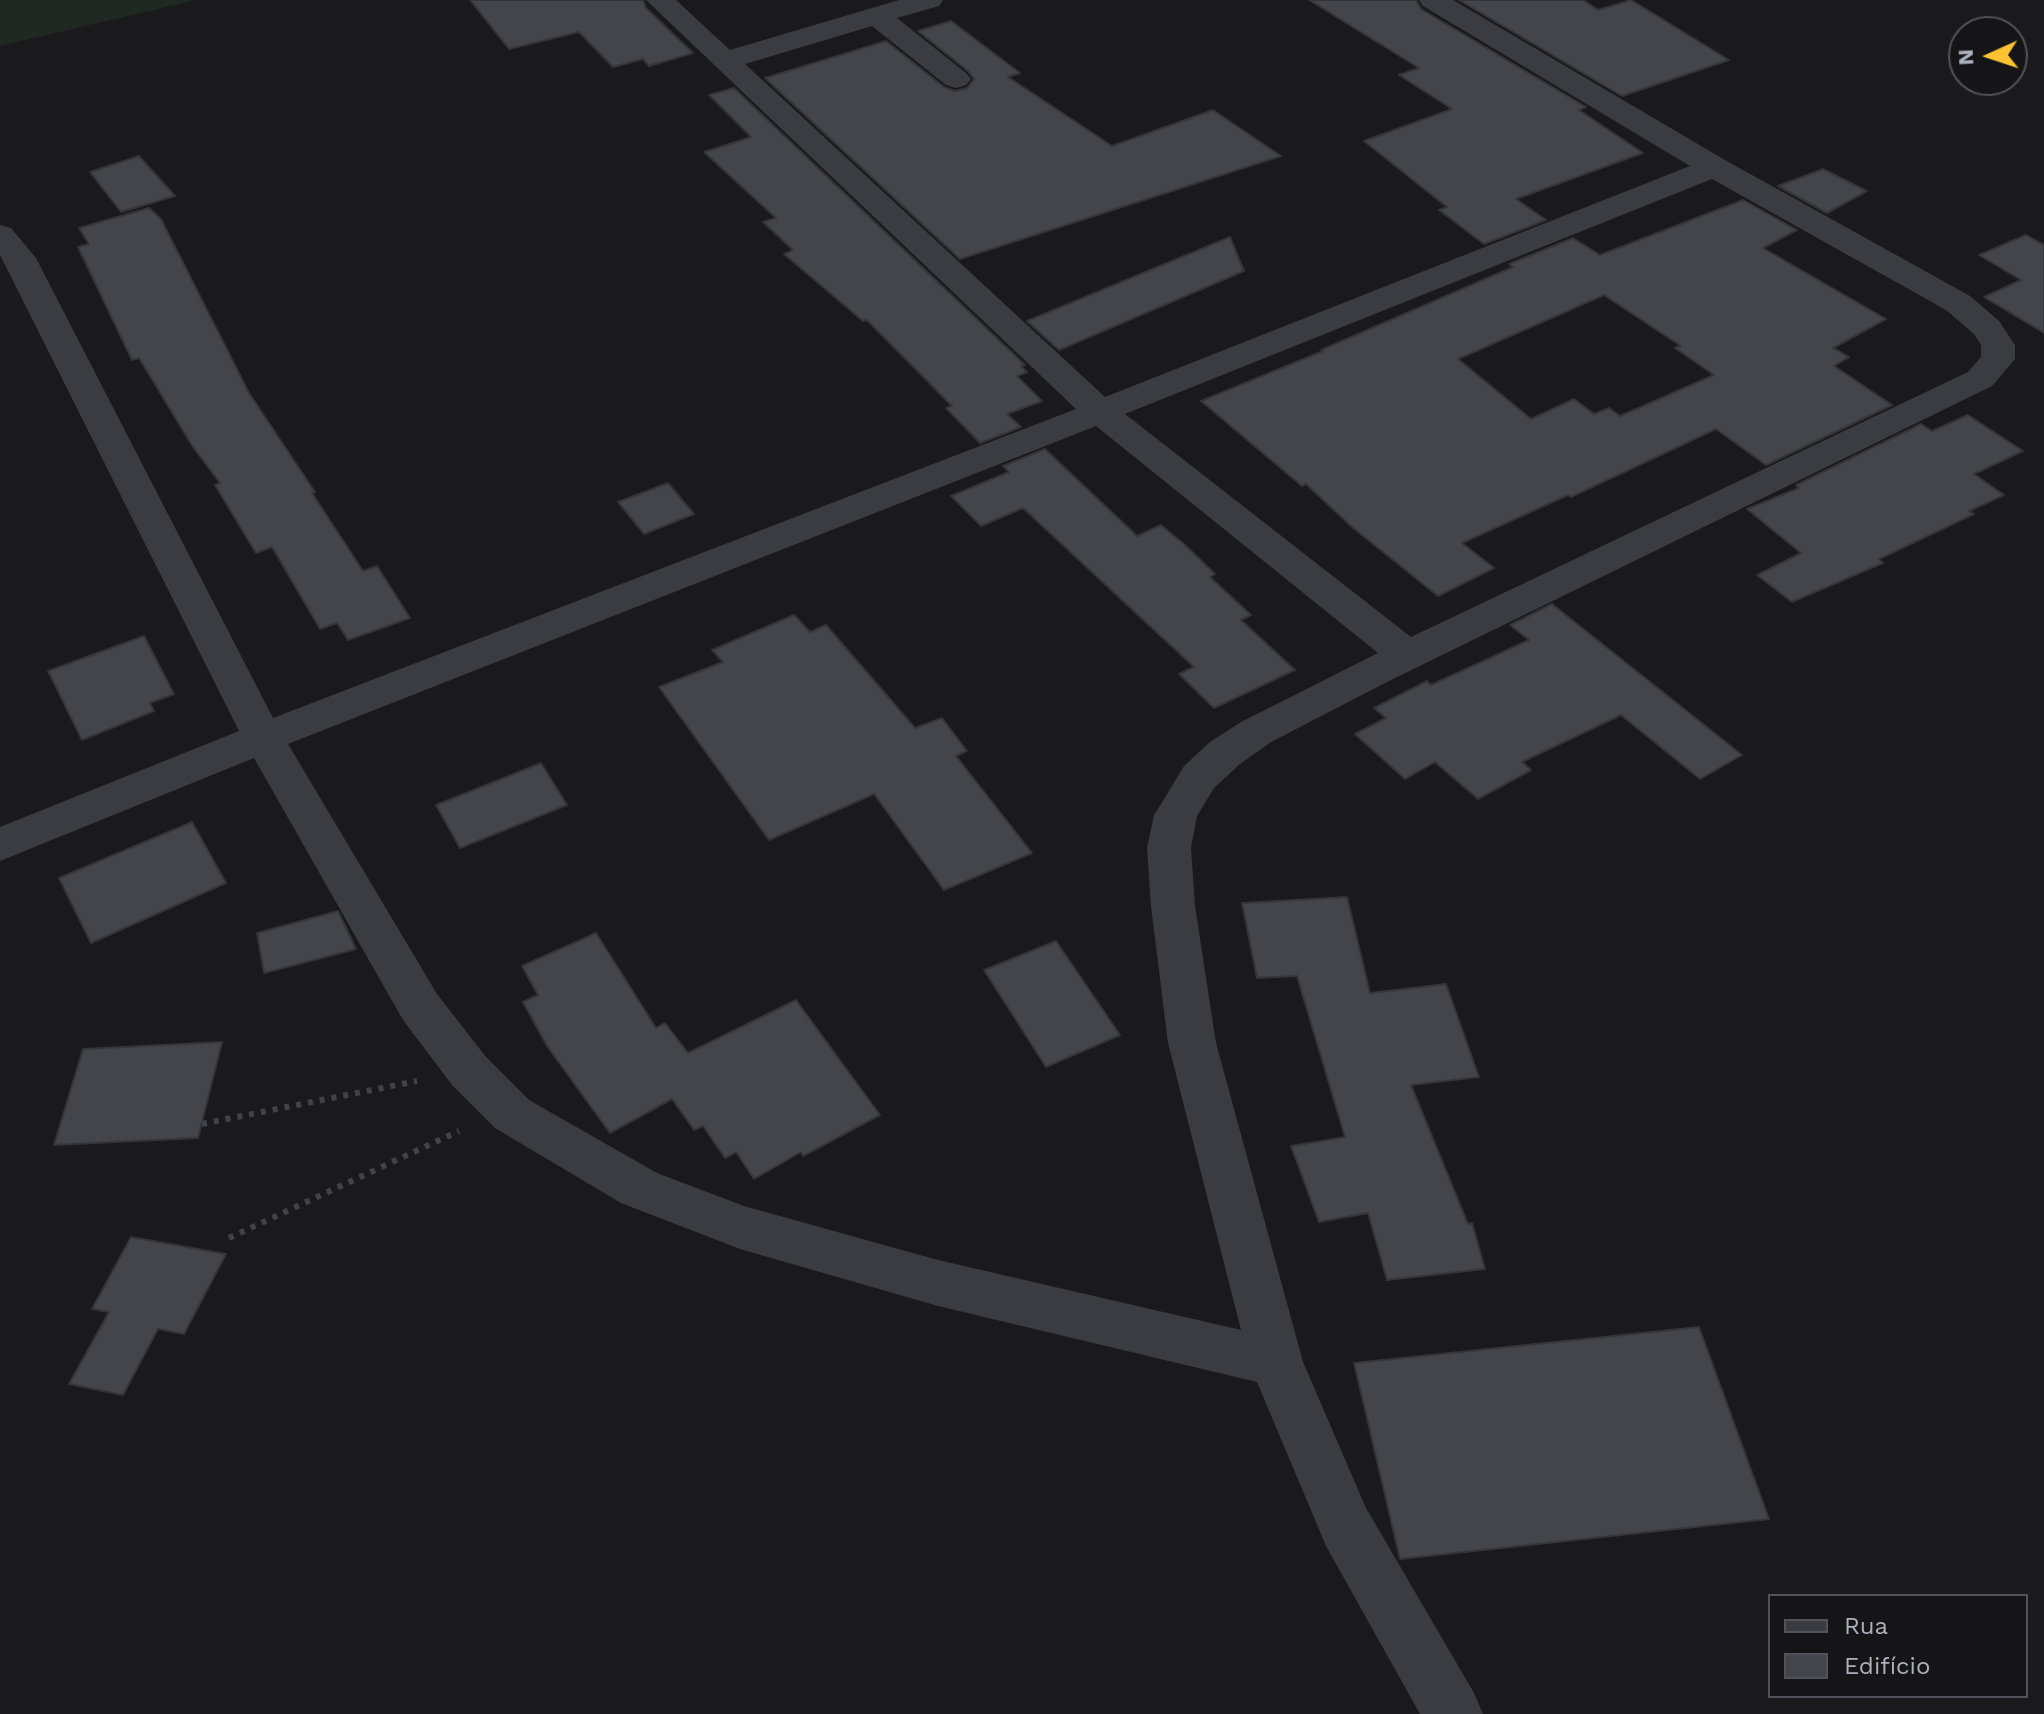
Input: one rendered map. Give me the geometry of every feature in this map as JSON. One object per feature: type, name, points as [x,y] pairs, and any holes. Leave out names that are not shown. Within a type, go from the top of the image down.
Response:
[{"type":"street","points":[[660,0],[1100,412],[1408,656]]},
{"type":"street","points":[[725,61],[929,0]]},
{"type":"street","points":[[1433,0],[1714,167],[1958,303],[1987,328],[1998,345],[1998,359],[1980,379],[1256,732],[1225,753],[1199,777],[1176,815],[1169,848],[1173,906],[1192,1043],[1276,1362],[1346,1527],[1453,1714]]},
{"type":"street","points":[[877,16],[956,79]]},
{"type":"street","points":[[0,845],[263,738],[1100,412],[1714,167]]},
{"type":"street","points":[[7,253],[263,738],[420,1007],[469,1071],[507,1108],[639,1188],[740,1227],[938,1283],[1276,1362]]},
{"type":"path","points":[[202,1124],[469,1071]]},
{"type":"path","points":[[229,1238],[507,1108]]},
{"type":"shaded area","points":[[0,0],[196,0],[0,46]]},
{"type":"building","points":[[470,0],[643,0],[646,8],[693,53],[649,66],[643,59],[613,67],[579,32],[509,49]]},
{"type":"building","points":[[1309,0],[1416,0],[1421,9],[1586,107],[1579,110],[1643,153],[1516,199],[1546,220],[1484,244],[1439,210],[1447,207],[1364,141],[1452,109],[1399,75],[1419,68]]},
{"type":"building","points":[[1459,0],[1583,0],[1598,10],[1631,0],[1729,60],[1622,96]]},
{"type":"building","points":[[951,21],[1020,73],[1008,77],[1112,146],[1213,110],[1281,156],[960,259],[765,78],[886,41],[944,87],[955,91],[967,88],[974,79],[968,71],[918,31]]},
{"type":"building","points":[[734,88],[1025,365],[1021,366],[1027,372],[1017,376],[1042,401],[1007,414],[1021,427],[980,443],[946,408],[952,406],[867,320],[863,321],[784,254],[793,250],[763,222],[776,218],[704,152],[751,137],[709,95]]},
{"type":"building","points":[[139,156],[175,196],[121,212],[90,172]]},
{"type":"building","points":[[1823,169],[1867,191],[1827,213],[1778,186]]},
{"type":"building","points":[[1743,200],[1797,230],[1763,248],[1886,319],[1833,348],[1849,357],[1834,366],[1892,405],[1766,465],[1716,429],[1571,497],[1568,495],[1462,543],[1494,568],[1438,596],[1352,527],[1306,484],[1302,486],[1201,401],[1323,351],[1513,267],[1509,264],[1573,238],[1600,255]],"holes":[[[1604,295],[1681,346],[1675,348],[1714,375],[1620,416],[1609,408],[1594,414],[1574,399],[1531,419],[1458,359]]]},
{"type":"building","points":[[149,208],[161,219],[249,393],[315,492],[312,493],[363,571],[377,566],[410,618],[348,640],[337,623],[320,629],[272,547],[256,553],[215,485],[220,483],[193,447],[139,358],[132,360],[78,247],[89,244],[79,228]]},
{"type":"building","points":[[2026,235],[2044,245],[2044,333],[1984,297],[2021,280],[1979,255]]},
{"type":"building","points":[[1230,237],[1244,271],[1059,350],[1027,321]]},
{"type":"building","points":[[1968,415],[2023,451],[1974,474],[2004,495],[1969,511],[1974,514],[1879,559],[1883,563],[1792,602],[1757,575],[1801,553],[1747,509],[1799,488],[1796,485],[1921,424],[1932,431]]},
{"type":"building","points":[[1045,449],[1137,536],[1161,525],[1185,545],[1215,574],[1210,577],[1251,615],[1241,620],[1295,670],[1214,708],[1179,674],[1194,667],[1023,508],[981,526],[951,496],[1009,472],[1003,466]]},
{"type":"building","points":[[668,483],[694,514],[644,534],[618,502]]},
{"type":"building","points":[[1552,604],[1742,755],[1700,779],[1621,715],[1522,762],[1531,770],[1478,799],[1435,762],[1405,779],[1355,734],[1386,718],[1374,708],[1427,681],[1431,685],[1529,640],[1510,625]]},
{"type":"building","points":[[794,615],[810,632],[826,625],[915,728],[942,718],[967,751],[956,756],[1032,853],[944,890],[874,794],[769,840],[659,687],[723,662],[712,650]]},
{"type":"building","points":[[144,636],[174,694],[150,703],[154,711],[82,740],[48,671]]},
{"type":"building","points":[[541,763],[567,805],[460,848],[436,805]]},
{"type":"building","points":[[192,822],[226,883],[91,943],[59,878]]},
{"type":"building","points":[[1347,897],[1370,993],[1446,984],[1479,1077],[1411,1085],[1468,1224],[1472,1223],[1485,1269],[1387,1280],[1368,1213],[1319,1222],[1291,1146],[1345,1137],[1297,976],[1257,978],[1242,903]]},
{"type":"building","points":[[338,911],[356,949],[264,973],[257,933]]},
{"type":"building","points":[[596,933],[656,1028],[665,1023],[688,1053],[796,1000],[880,1115],[803,1156],[801,1152],[754,1179],[736,1152],[725,1158],[703,1126],[694,1130],[672,1099],[610,1133],[547,1046],[523,1002],[538,995],[522,966]]},
{"type":"building","points":[[1056,941],[1120,1035],[1046,1067],[984,970]]},
{"type":"building","points":[[222,1042],[198,1138],[54,1145],[83,1049]]},
{"type":"building","points":[[131,1237],[226,1254],[184,1334],[158,1329],[123,1395],[69,1384],[109,1312],[92,1309]]},
{"type":"building","points":[[1699,1327],[1769,1519],[1400,1559],[1354,1363]]}]
